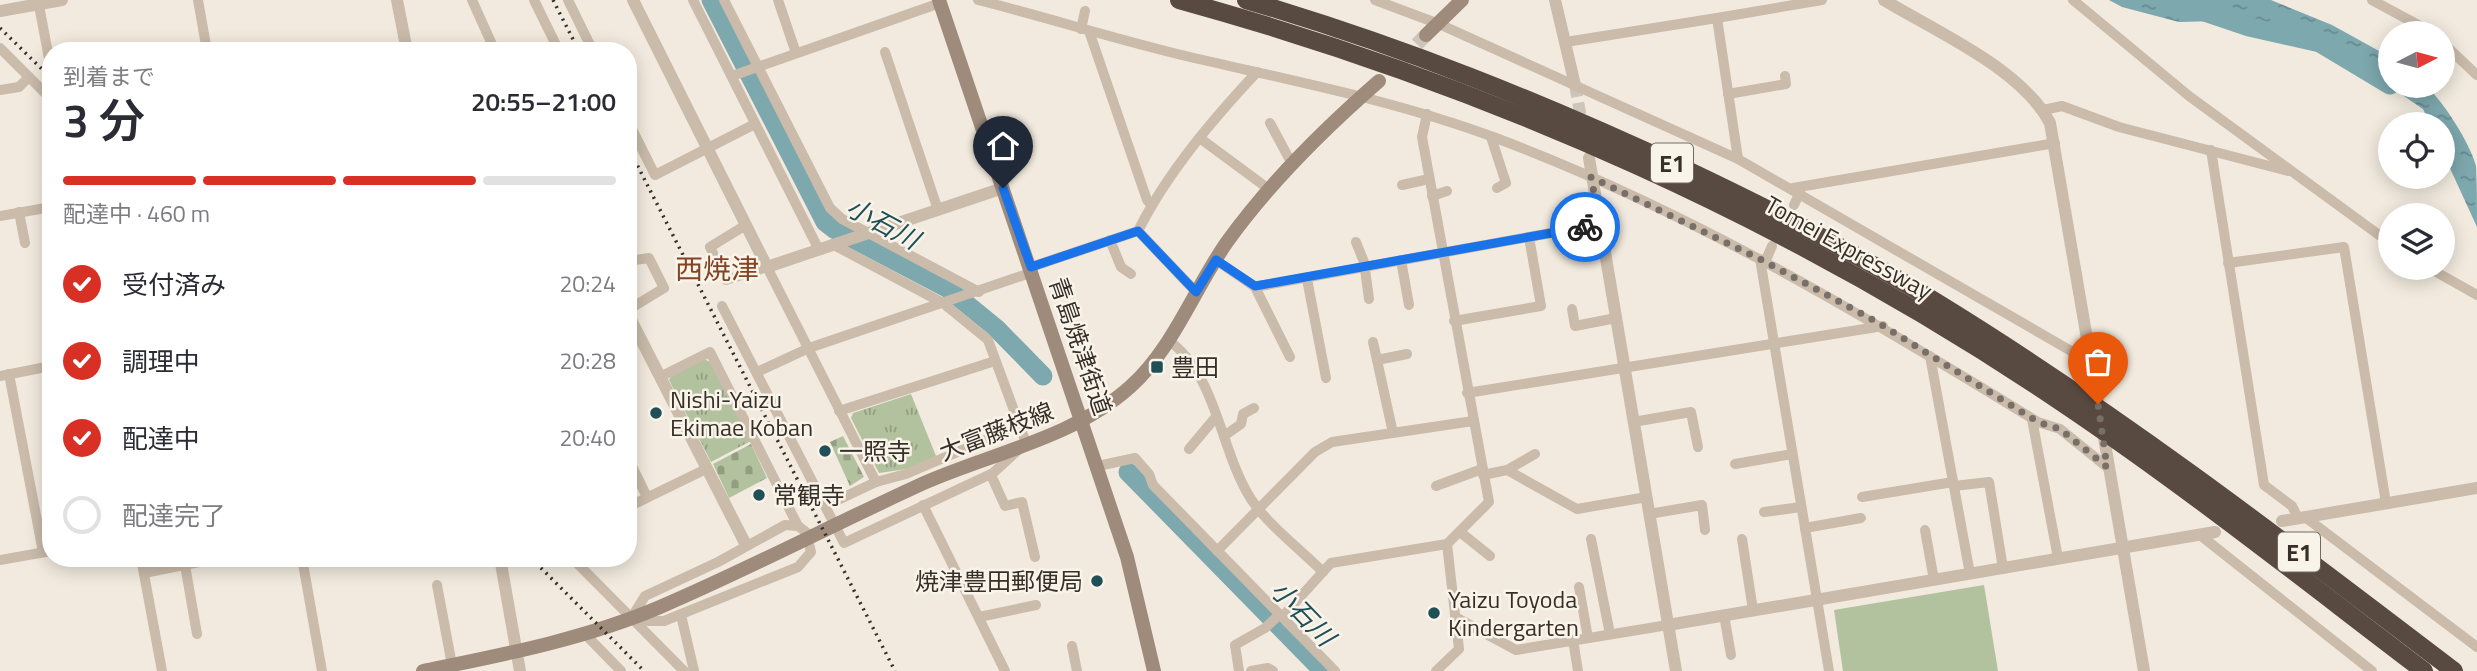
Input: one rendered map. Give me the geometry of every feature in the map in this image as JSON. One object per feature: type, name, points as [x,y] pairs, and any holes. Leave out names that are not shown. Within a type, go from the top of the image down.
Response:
[{"type":"highway","name":"Tomei Expressway","points":[[1179,0],[1358,55],[1586,143],[1692,192],[1891,295],[2061,402],[2424,671]]},
{"type":"highway","name":"Tomei Expressway","points":[[1246,0],[1459,70],[1590,125],[1804,227],[1934,300],[2141,435],[2454,671]]},
{"type":"main road","points":[[1426,35],[1462,0]]},
{"type":"main road","name":"青島焼津街道","points":[[939,1],[1128,556],[1154,671]]},
{"type":"main road","name":"大富藤枝線","points":[[423,671],[516,653],[658,608],[927,482],[1082,421],[1131,386],[1168,340],[1216,260],[1270,190],[1292,164],[1380,81]]},
{"type":"street","points":[[0,11],[15,4],[62,0]]},
{"type":"street","points":[[198,0],[205,42]]},
{"type":"street","points":[[397,0],[405,42]]},
{"type":"street","points":[[472,0],[491,42]]},
{"type":"street","points":[[534,0],[555,42]]},
{"type":"street","points":[[568,0],[589,42]]},
{"type":"street","points":[[633,0],[876,482]]},
{"type":"street","points":[[693,0],[818,248]]},
{"type":"street","points":[[723,0],[830,208],[842,219],[871,231],[976,293]]},
{"type":"street","points":[[778,0],[796,53]]},
{"type":"street","points":[[978,0],[1085,30],[1363,96],[1427,114],[1491,136],[1591,177],[1763,260],[1883,326],[2032,419],[2060,429],[2107,467]]},
{"type":"street","points":[[1376,0],[1439,24],[1738,159],[2092,363]]},
{"type":"street","points":[[1555,0],[1575,85]]},
{"type":"street","points":[[1566,42],[1822,0]]},
{"type":"street","points":[[1884,0],[2005,73],[2026,88],[2043,110],[2055,143],[2107,467],[2144,671]]},
{"type":"street","points":[[2073,0],[2189,96],[2378,234]]},
{"type":"street","points":[[2373,0],[2411,21]]},
{"type":"street","points":[[732,76],[939,1]]},
{"type":"street","points":[[38,2],[46,42]]},
{"type":"street","points":[[1085,11],[1085,30],[1147,200],[1151,204]]},
{"type":"street","points":[[1717,18],[1738,159]]},
{"type":"street","points":[[0,48],[42,90]]},
{"type":"street","points":[[885,52],[938,210]]},
{"type":"street","points":[[2455,54],[2477,75]]},
{"type":"street","points":[[757,372],[809,348],[976,293],[1032,269],[1138,231],[1151,204],[1257,72]]},
{"type":"street","points":[[1728,94],[1786,84],[1785,76]]},
{"type":"street","points":[[0,90],[19,87],[29,78]]},
{"type":"street","points":[[2043,110],[2062,106],[2119,127],[2297,174]]},
{"type":"street","points":[[1240,671],[1235,645],[1280,616],[1331,563],[1447,544],[1489,502],[1422,137],[1427,114]]},
{"type":"street","points":[[1270,122],[1292,164]]},
{"type":"street","points":[[637,139],[655,175],[755,124]]},
{"type":"street","points":[[1491,136],[1506,183],[1497,188]]},
{"type":"street","points":[[1201,139],[1270,190]]},
{"type":"street","points":[[1796,190],[2055,143]]},
{"type":"street","points":[[2211,150],[2264,485],[2292,506],[2302,518],[2477,647]]},
{"type":"street","points":[[1589,158],[1676,671]]},
{"type":"street","points":[[1402,186],[1429,179]]},
{"type":"street","points":[[746,225],[710,247],[726,280],[1003,188]]},
{"type":"street","points":[[1794,205],[1796,190]]},
{"type":"street","points":[[1432,196],[1447,191]]},
{"type":"street","points":[[0,216],[42,208]]},
{"type":"street","points":[[19,212],[25,243]]},
{"type":"street","points":[[1255,286],[1307,279],[1600,224]]},
{"type":"street","points":[[1138,231],[1196,292]]},
{"type":"street","points":[[1454,321],[1541,306],[1529,237]]},
{"type":"street","points":[[1111,240],[1121,267],[1131,274]]},
{"type":"street","points":[[1356,242],[1364,267],[1369,299]]},
{"type":"street","points":[[722,306],[844,543],[991,475],[1026,443],[988,340],[945,303],[832,244]]},
{"type":"street","points":[[1772,246],[1763,260],[1774,344],[1829,671]]},
{"type":"street","points":[[2228,262],[2344,247],[2386,503]]},
{"type":"street","points":[[637,260],[649,258],[664,288],[637,306]]},
{"type":"street","points":[[1216,260],[1255,286],[1290,357]]},
{"type":"street","points":[[1401,260],[1409,305]]},
{"type":"street","points":[[1307,279],[1326,378]]},
{"type":"street","points":[[2450,280],[2477,295]]},
{"type":"street","points":[[1572,309],[1575,326],[1616,318]]},
{"type":"street","points":[[1467,393],[1883,326]]},
{"type":"street","points":[[637,330],[746,545]]},
{"type":"street","points":[[1168,340],[1182,350],[1207,389],[1215,418],[1251,499],[1323,572]]},
{"type":"street","points":[[1373,342],[1392,433]]},
{"type":"street","points":[[632,617],[656,622],[681,615],[804,562],[812,545],[806,532],[799,526],[710,352],[660,377]]},
{"type":"street","points":[[1377,360],[1407,354]]},
{"type":"street","points":[[1930,356],[1970,574]]},
{"type":"street","points":[[839,411],[995,361]]},
{"type":"street","points":[[42,368],[5,375],[42,531]]},
{"type":"street","points":[[1224,436],[1241,424],[1243,414],[1254,408]]},
{"type":"street","points":[[1633,422],[1691,412],[1698,447]]},
{"type":"street","points":[[1189,449],[1215,418]]},
{"type":"street","points":[[2032,419],[2058,558]]},
{"type":"street","points":[[1217,551],[1315,452],[1332,442],[1473,421]]},
{"type":"street","points":[[825,506],[876,482],[906,474],[1018,426]]},
{"type":"street","points":[[1436,486],[1483,472],[1507,470],[1535,454]]},
{"type":"street","points":[[1735,464],[1792,454]]},
{"type":"street","points":[[1098,466],[1135,458],[1149,474],[1153,485],[1335,671]]},
{"type":"street","points":[[637,502],[706,469]]},
{"type":"street","points":[[1507,470],[1577,509],[1647,497]]},
{"type":"street","points":[[991,475],[1005,506],[1022,502],[1035,557]]},
{"type":"street","points":[[637,476],[647,496]]},
{"type":"street","points":[[1863,497],[1954,484],[1989,482],[2003,568]]},
{"type":"street","points":[[2282,521],[2477,488]]},
{"type":"street","points":[[923,505],[1005,671]]},
{"type":"street","points":[[1649,514],[1702,505],[1705,530]]},
{"type":"street","points":[[1764,512],[1801,507]]},
{"type":"street","points":[[1805,528],[1861,518]]},
{"type":"street","points":[[632,617],[645,596],[718,562],[785,525],[799,526]]},
{"type":"street","points":[[1925,530],[1934,580]]},
{"type":"street","points":[[1460,532],[1490,556]]},
{"type":"street","points":[[1455,617],[1516,650],[2215,533]]},
{"type":"street","points":[[2200,535],[2372,671]]},
{"type":"street","points":[[1591,539],[1610,634]]},
{"type":"street","points":[[1741,539],[1753,610]]},
{"type":"street","points":[[1436,671],[1459,649],[1447,544]]},
{"type":"street","points":[[0,560],[42,553]]},
{"type":"street","points":[[143,567],[162,671]]},
{"type":"street","points":[[144,573],[175,567]]},
{"type":"street","points":[[185,567],[197,634]]},
{"type":"street","points":[[304,567],[322,671]]},
{"type":"street","points":[[502,567],[520,671]]},
{"type":"street","points":[[581,567],[684,671]]},
{"type":"street","points":[[933,588],[960,580]]},
{"type":"street","points":[[437,585],[452,665]]},
{"type":"street","points":[[1579,587],[1588,638]]},
{"type":"street","points":[[979,617],[1037,605]]},
{"type":"street","points":[[681,615],[694,671]]},
{"type":"street","points":[[1724,615],[1731,655]]},
{"type":"street","points":[[583,632],[621,671]]},
{"type":"street","points":[[1573,640],[1578,671]]},
{"type":"street","points":[[1072,646],[1077,671]]},
{"type":"street","points":[[1251,671],[1268,668],[1273,671]]},
{"type":"green space","points":[[704,359],[710,362],[751,441],[711,462],[669,380],[672,375]]},
{"type":"green space","points":[[911,394],[936,456],[907,469],[879,473],[851,418],[853,413]]},
{"type":"green space","points":[[843,436],[864,477],[850,486],[830,442]]},
{"type":"green space","points":[[751,444],[767,478],[729,498],[713,464]]},
{"type":"green space","points":[[1984,585],[1998,671],[1843,671],[1834,610]]},
{"type":"water","points":[[2109,0],[2271,0],[2332,25],[2378,50],[2378,78],[2314,35],[2258,20],[2179,22],[2122,7]]},
{"type":"water","points":[[2407,98],[2437,98],[2448,112],[2424,112]]},
{"type":"water","points":[[2455,124],[2476,166],[2477,227],[2455,179]]},
{"type":"waterway","name":"小石川","points":[[711,0],[825,222],[947,288],[996,328],[1043,376]]},
{"type":"waterway","points":[[2169,0],[2249,27],[2320,43],[2378,78]]},
{"type":"waterway","name":"小石川","points":[[1128,472],[1323,671]]},
{"type":"tunnel","points":[[1402,59],[1426,35]]},
{"type":"tunnel","points":[[1575,85],[1583,129]]},
{"type":"railway","points":[[553,0],[574,42]]},
{"type":"railway","points":[[0,28],[42,69]]},
{"type":"railway","points":[[637,165],[895,671]]},
{"type":"railway","points":[[540,567],[644,671]]},
{"type":"way so far","points":[[1585,227],[1600,224],[1591,177],[1760,259],[1877,322],[2038,422],[2060,429],[2107,467],[2098,404]]},
{"type":"place","name":"豊田","points":[[1157,367]]},
{"type":"place","name":"Nishi-Yaizu Ekimae Koban","points":[[656,413]]},
{"type":"place","name":"一照寺","points":[[825,451]]},
{"type":"place","name":"常観寺","points":[[759,495]]},
{"type":"place","name":"焼津豊田郵便局","points":[[1097,581]]},
{"type":"place","name":"Yaizu Toyoda Kindergarten","points":[[1434,613]]},
{"type":"district","name":"西焼津","points":[[717,268]]},
{"type":"route","points":[[1003,188],[1031,267],[1138,231],[1196,292],[1216,260],[1255,286],[1585,227]]}]
